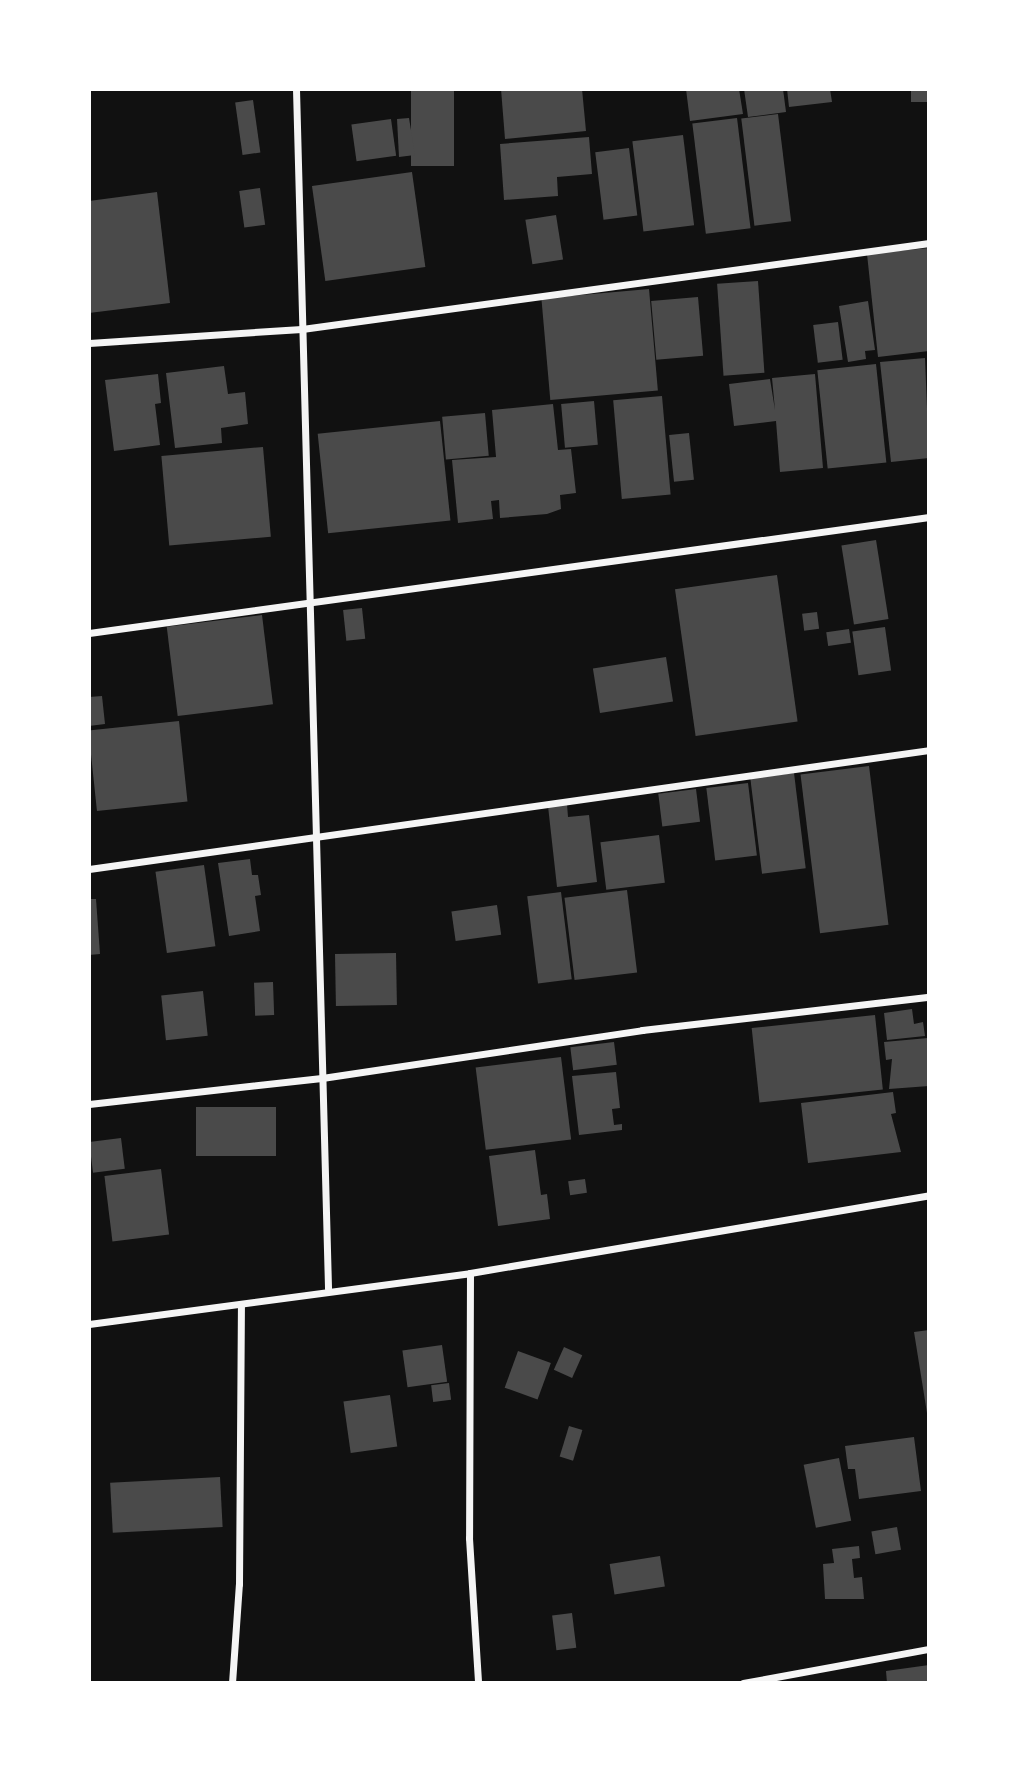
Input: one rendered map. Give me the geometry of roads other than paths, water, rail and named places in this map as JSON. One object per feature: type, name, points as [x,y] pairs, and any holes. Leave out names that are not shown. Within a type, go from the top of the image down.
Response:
[{"type":"street","points":[[296,89],[328,1289]]},
{"type":"street","points":[[89,344],[302,329],[929,243]]},
{"type":"street","points":[[89,633],[310,600],[929,517]]},
{"type":"street","points":[[89,869],[316,834],[929,750]]},
{"type":"street","points":[[89,1104],[322,1078],[642,1030],[929,998]]},
{"type":"street","points":[[89,1324],[241,1304],[328,1289],[470,1272],[929,1195]]},
{"type":"street","points":[[470,1272],[469,1538],[478,1683]]},
{"type":"street","points":[[232,1683],[240,1570],[241,1304]]},
{"type":"street","points":[[743,1683],[929,1649]]}]
